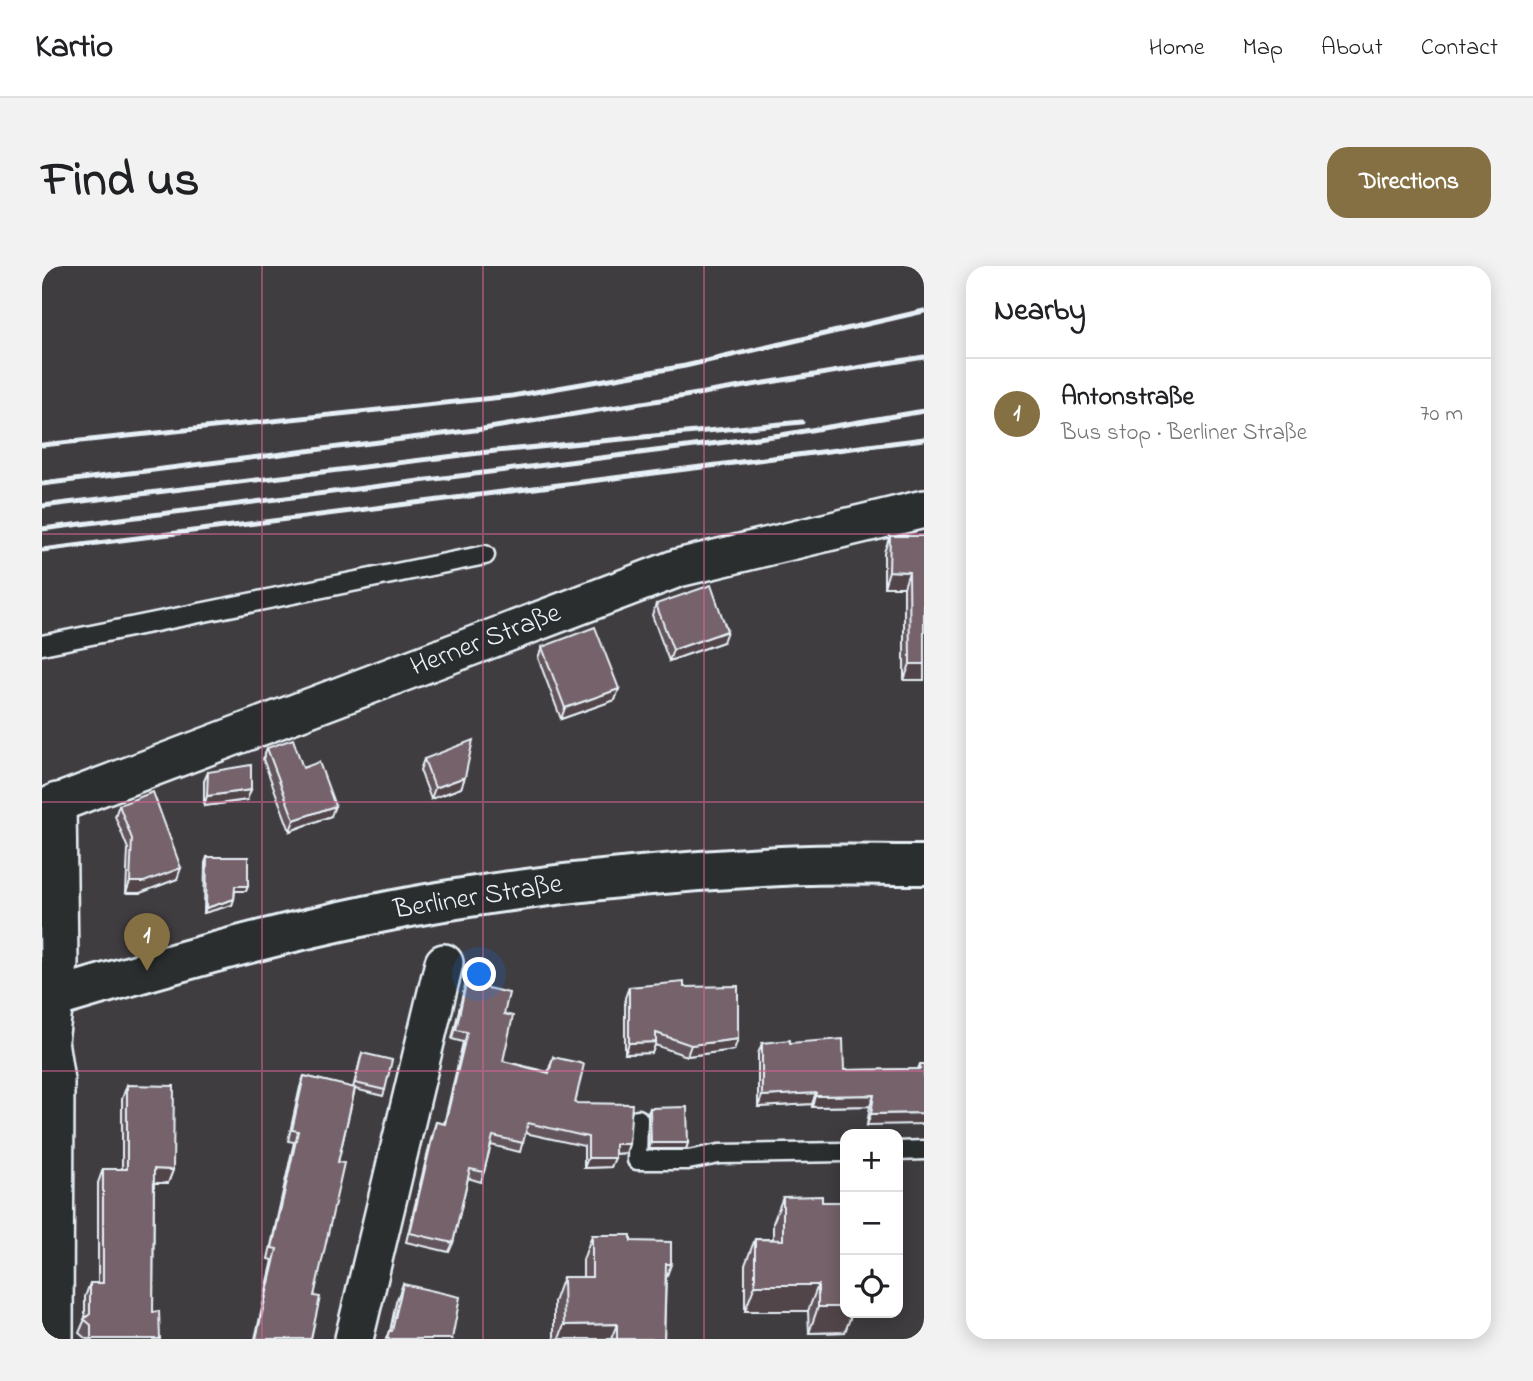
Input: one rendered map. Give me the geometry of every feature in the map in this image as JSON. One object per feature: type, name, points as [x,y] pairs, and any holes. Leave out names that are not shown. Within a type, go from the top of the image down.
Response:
[{"type":"main road","name":"Berliner Straße","points":[[48,1000],[196,956],[467,897],[660,873],[783,865],[924,865]]},
{"type":"street","name":"Herner Straße","points":[[54,1339],[55,1080],[49,1041],[48,1000],[59,963],[50,806],[678,568],[924,509]]},
{"type":"street","points":[[354,1339],[443,963]]},
{"type":"lane","points":[[42,645],[485,555]]},
{"type":"lane","points":[[638,1119],[637,1160],[688,1160],[719,1154],[840,1152]]},
{"type":"lane","points":[[903,1151],[924,1150]]},
{"type":"building","points":[[890,536],[924,536],[924,664],[910,664],[909,572],[889,571]]},
{"type":"building","points":[[711,585],[727,631],[673,650],[656,604]]},
{"type":"building","points":[[595,627],[619,689],[565,708],[542,647]]},
{"type":"building","points":[[293,739],[303,768],[319,762],[335,806],[294,820],[267,748]]},
{"type":"building","points":[[473,740],[465,777],[435,788],[424,759]]},
{"type":"building","points":[[251,765],[251,790],[207,796],[208,772]]},
{"type":"building","points":[[153,792],[181,868],[144,882],[130,882],[132,839],[119,805]]},
{"type":"building","points":[[207,857],[248,857],[248,886],[235,886],[234,899],[206,908]]},
{"type":"building","points":[[684,982],[684,987],[738,986],[738,1039],[691,1045],[656,1033],[656,1042],[629,1043],[629,987]]},
{"type":"building","points":[[466,983],[509,993],[504,1014],[513,1016],[503,1061],[549,1073],[553,1057],[584,1064],[575,1103],[632,1104],[629,1144],[615,1144],[615,1158],[588,1158],[588,1137],[528,1123],[523,1143],[493,1136],[484,1172],[470,1169],[453,1243],[410,1233],[436,1122],[445,1124],[467,1032],[456,1030]]},
{"type":"building","points":[[843,1039],[844,1070],[920,1069],[920,1064],[924,1064],[924,1113],[871,1114],[874,1095],[815,1096],[816,1093],[762,1096],[762,1043]]},
{"type":"building","points":[[362,1053],[392,1060],[385,1090],[355,1083]]},
{"type":"building","points":[[304,1076],[355,1088],[338,1162],[344,1163],[314,1296],[320,1297],[311,1339],[256,1339],[277,1249],[272,1248],[298,1131],[292,1130]]},
{"type":"building","points":[[127,1085],[174,1086],[173,1170],[154,1169],[153,1312],[159,1311],[160,1339],[91,1339],[91,1325],[84,1319],[90,1314],[90,1283],[103,1283],[103,1169],[127,1169]]},
{"type":"building","points":[[687,1107],[688,1143],[651,1143],[650,1108]]},
{"type":"building","points":[[822,1196],[822,1202],[840,1202],[840,1307],[818,1307],[818,1285],[755,1285],[755,1239],[783,1240],[783,1197]]},
{"type":"building","points":[[592,1235],[631,1235],[631,1241],[671,1242],[671,1264],[666,1264],[664,1339],[617,1339],[617,1324],[564,1325],[563,1277],[592,1277]]},
{"type":"building","points":[[403,1284],[460,1297],[452,1339],[387,1339],[389,1331],[392,1331]]},
{"type":"railway","points":[[42,445],[512,396],[685,366],[924,311]]},
{"type":"railway","points":[[42,484],[483,429],[924,357]]},
{"type":"railway","points":[[42,529],[781,435],[924,411]]},
{"type":"railway","points":[[42,506],[496,451],[802,422]]},
{"type":"railway","points":[[42,550],[924,439]]},
{"type":"place","name":"Antonstraße","points":[[147,971]]}]
